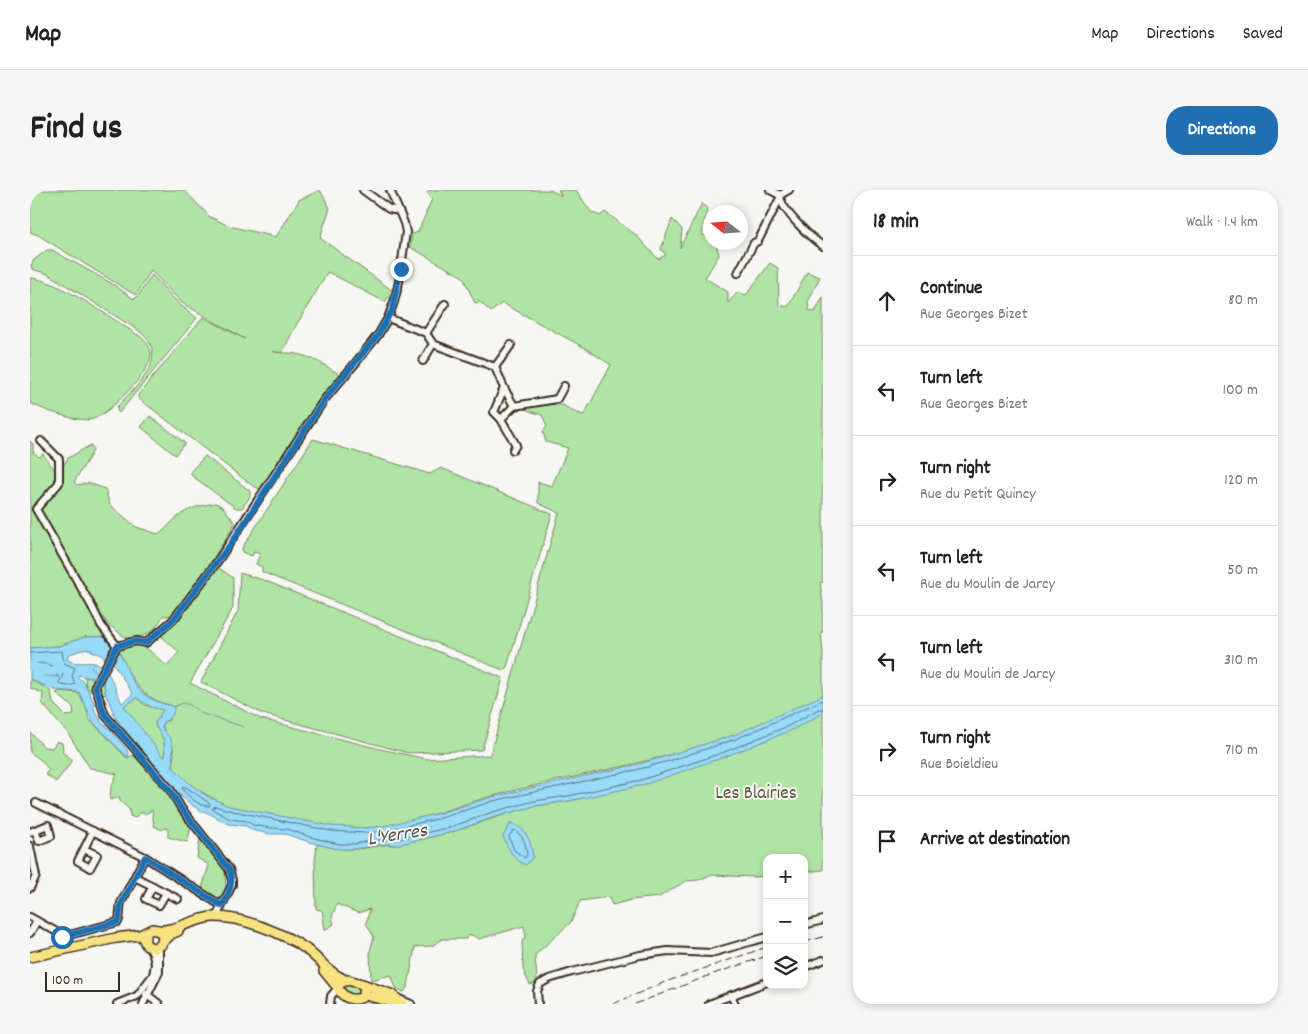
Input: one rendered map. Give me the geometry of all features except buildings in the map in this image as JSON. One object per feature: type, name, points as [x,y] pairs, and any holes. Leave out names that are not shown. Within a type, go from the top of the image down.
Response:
[{"type":"main road","points":[[30,957],[116,938],[140,935],[152,929],[169,929],[193,920],[220,917],[271,931],[297,944],[334,974],[345,980],[352,980],[376,988],[397,1002]]},
{"type":"main road","points":[[30,963],[117,942],[147,944],[154,948],[171,934],[201,922],[222,922],[238,925],[274,937],[296,949],[315,962],[342,994],[351,999],[360,998],[397,1002]]},
{"type":"main road","points":[[157,930],[162,934],[161,944]]},
{"type":"main road","points":[[147,932],[144,938],[147,944]]},
{"type":"main road","points":[[338,988],[340,983],[345,980]]},
{"type":"main road","points":[[362,984],[365,988],[365,1000]]},
{"type":"street","points":[[363,190],[389,209],[399,212]]},
{"type":"street","points":[[220,917],[222,906],[232,886],[229,869],[181,808],[170,790],[105,715],[95,686],[117,646],[136,641],[146,643],[173,620],[232,542],[324,400],[378,335],[388,318],[394,302],[405,243],[404,223],[390,190]]},
{"type":"street","points":[[770,190],[780,197],[782,204],[788,211],[823,246]]},
{"type":"street","points":[[738,273],[754,243],[758,241],[780,197],[789,190]]},
{"type":"street","points":[[426,333],[445,304]]},
{"type":"street","points":[[388,318],[426,333],[433,344],[495,367],[514,406]]},
{"type":"street","points":[[423,361],[433,344]]},
{"type":"street","points":[[495,367],[511,345]]},
{"type":"street","points":[[501,419],[514,406],[557,399],[564,386]]},
{"type":"street","points":[[504,388],[494,412],[501,419],[516,445],[513,450]]},
{"type":"street","points":[[41,440],[59,459],[59,483],[36,509],[91,604],[101,625],[117,646]]},
{"type":"street","points":[[36,803],[145,857],[222,906]]},
{"type":"street","points":[[84,848],[93,831]]},
{"type":"street","points":[[30,888],[36,876],[31,851]]},
{"type":"street","points":[[62,937],[118,922],[121,904],[145,857]]},
{"type":"street","points":[[135,877],[178,899]]},
{"type":"street","points":[[153,886],[146,899],[152,902],[159,905],[166,892]]},
{"type":"street","points":[[30,933],[33,919],[62,937],[65,949]]},
{"type":"street","points":[[808,924],[823,920]]},
{"type":"street","points":[[538,1004],[537,992],[540,984],[549,979],[572,972],[622,958],[654,952],[711,953],[763,938]]},
{"type":"street","points":[[117,1004],[138,996],[153,975],[155,968],[153,954],[147,944]]},
{"type":"street","points":[[143,1004],[159,972],[161,944]]},
{"type":"street","points":[[808,966],[823,960]]},
{"type":"street","points":[[709,1004],[763,983]]},
{"type":"street","points":[[330,1004],[331,996],[338,988]]},
{"type":"street","points":[[142,991],[159,1004]]},
{"type":"street","points":[[731,995],[735,1004]]},
{"type":"street","points":[[125,1002],[134,1004]]},
{"type":"street","points":[[397,1002],[411,1004]]},
{"type":"green space","points":[[30,190],[184,190],[210,217],[229,226],[276,237],[299,200],[320,190],[330,208],[320,238],[393,291],[385,302],[328,272],[282,353],[293,353],[308,357],[341,375],[323,395],[260,489],[253,486],[138,398],[138,395],[203,317],[245,339],[182,303],[151,271],[136,295],[38,235],[30,232]]},
{"type":"green space","name":"Les Blairies","points":[[430,190],[550,190],[562,196],[558,190],[576,190],[591,212],[600,216],[605,212],[636,235],[658,259],[666,255],[661,249],[672,219],[682,229],[680,248],[702,203],[704,205],[703,250],[718,250],[719,255],[705,278],[728,292],[728,303],[738,292],[746,295],[770,263],[778,268],[779,305],[788,307],[807,272],[820,277],[808,302],[809,310],[815,312],[823,297],[823,582],[820,583],[823,603],[823,632],[821,632],[823,652],[823,870],[808,872],[808,854],[763,854],[763,876],[710,875],[699,880],[686,881],[659,897],[631,900],[612,905],[609,897],[580,901],[571,922],[535,955],[536,983],[530,985],[523,970],[522,941],[526,937],[524,926],[479,939],[472,935],[467,936],[466,939],[442,939],[432,946],[415,947],[408,986],[404,992],[396,988],[391,975],[371,980],[370,951],[374,937],[366,923],[370,909],[358,913],[337,904],[332,917],[334,924],[325,930],[322,910],[316,909],[315,861],[317,844],[341,849],[356,849],[395,845],[452,832],[535,806],[569,801],[601,793],[684,751],[516,790],[477,800],[415,820],[383,827],[334,827],[229,806],[206,795],[181,777],[176,771],[173,764],[173,750],[163,725],[163,722],[169,720],[173,706],[161,703],[138,687],[119,651],[140,646],[150,651],[167,666],[179,652],[160,635],[179,615],[163,616],[152,631],[144,635],[126,638],[109,625],[81,590],[105,637],[85,637],[59,646],[30,648],[30,441],[33,444],[33,452],[39,457],[43,454],[54,469],[60,471],[68,458],[91,445],[93,451],[74,482],[77,485],[89,483],[105,489],[110,505],[136,527],[158,534],[186,512],[197,507],[216,503],[223,507],[235,523],[211,562],[233,578],[233,608],[190,683],[261,719],[380,749],[427,759],[490,755],[559,513],[538,503],[538,482],[552,486],[568,448],[546,442],[543,432],[547,426],[542,415],[524,409],[542,404],[563,405],[572,411],[584,415],[611,365],[585,348],[502,303],[491,312],[480,302],[475,303],[463,277],[410,247],[412,234],[418,232],[432,199],[427,192]]},
{"type":"green space","points":[[47,250],[52,250],[111,283],[134,299],[152,275],[179,304],[197,318],[119,413],[117,407],[149,370],[152,350],[148,340],[138,330],[48,274],[32,269],[31,265],[34,260]]},
{"type":"green space","points":[[30,278],[55,285],[86,302],[141,337],[149,346],[151,354],[145,371],[119,401],[93,419],[70,418],[30,403]]},
{"type":"green space","points":[[150,416],[185,443],[175,455],[141,427]]},
{"type":"green space","points":[[313,439],[430,474],[441,468],[552,514],[507,667],[503,670],[262,572],[262,567],[256,564],[260,554],[254,552],[252,556],[242,552],[242,548]]},
{"type":"green space","points":[[205,456],[250,491],[250,497],[242,508],[236,508],[191,475],[191,471]]},
{"type":"green space","points":[[240,573],[266,581],[503,678],[482,750],[408,753],[263,714],[201,682],[238,611]]},
{"type":"green space","points":[[31,667],[48,670],[60,677],[45,676]]},
{"type":"green space","points":[[97,675],[102,677],[106,695],[91,692],[86,686],[85,677],[91,678]]},
{"type":"green space","points":[[30,679],[51,691],[53,703],[66,716],[74,715],[73,707],[56,693],[60,691],[78,693],[86,707],[89,719],[127,758],[133,755],[192,825],[187,842],[168,837],[168,829],[164,828],[162,830],[154,826],[152,810],[147,813],[140,813],[135,818],[130,816],[129,809],[120,801],[120,797],[110,800],[111,787],[117,774],[90,768],[69,735],[42,703],[43,693],[30,688]]},
{"type":"green space","points":[[137,698],[145,705],[164,710],[155,723],[164,740],[165,757],[163,758],[123,706]]},
{"type":"green space","points":[[30,732],[44,747],[52,748],[57,741],[62,743],[62,752],[73,760],[56,782],[45,774],[49,770],[42,761],[30,752]]},
{"type":"green space","points":[[200,838],[225,870],[226,891],[215,901],[202,888],[209,865],[197,858]]},
{"type":"green space","points":[[345,982],[360,987],[361,994],[351,994],[342,990],[342,984]]},
{"type":"water","points":[[85,637],[104,637],[110,640],[119,651],[133,681],[143,694],[173,706],[173,714],[163,722],[162,729],[172,743],[173,767],[190,784],[207,796],[229,806],[331,826],[367,828],[383,826],[440,813],[492,797],[639,764],[734,735],[823,695],[823,713],[790,731],[724,757],[643,785],[569,801],[535,806],[452,832],[415,841],[395,845],[385,844],[354,849],[338,849],[286,834],[270,834],[251,830],[246,826],[229,824],[199,810],[184,799],[155,769],[116,718],[106,695],[102,676],[91,667],[97,675],[91,678],[78,675],[77,677],[84,682],[94,703],[94,709],[102,723],[110,729],[127,750],[129,756],[127,757],[93,722],[79,692],[55,690],[30,678],[30,648],[59,646]],"holes":[[[88,649],[111,660],[133,694],[122,703],[104,667],[97,663],[75,662],[67,659],[68,655]],[[32,667],[47,669],[59,677],[45,676]],[[137,698],[151,707],[163,710],[155,723],[164,740],[165,757],[163,757],[124,706]]]},
{"type":"water","points":[[511,823],[521,828],[531,846],[533,857],[526,865],[514,857],[503,836]]},
{"type":"waterway","name":"L'Yerres","points":[[30,666],[45,671],[62,668]]},
{"type":"waterway","points":[[173,707],[183,703],[190,705],[203,714],[244,727]]},
{"type":"railway","points":[[808,941],[823,937]]},
{"type":"railway","points":[[613,1004],[665,982],[763,948]]},
{"type":"railway","points":[[635,1004],[763,957]]},
{"type":"route","points":[[62,937],[118,922],[121,904],[145,857],[169,871],[219,906],[222,906],[232,886],[229,869],[181,808],[170,790],[105,715],[95,686],[117,646],[136,641],[146,643],[173,620],[217,562],[332,388],[378,335],[392,310],[401,269]]}]
